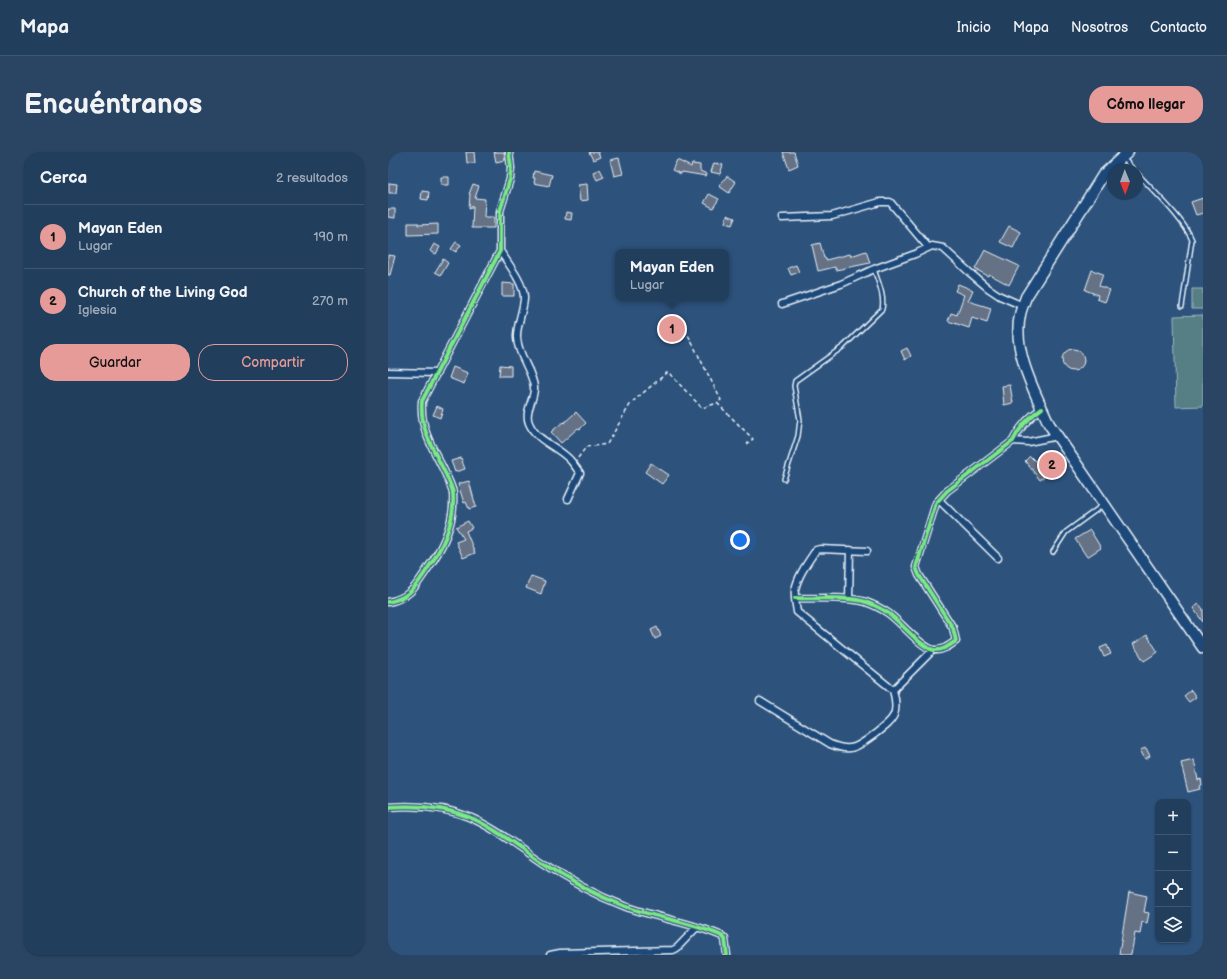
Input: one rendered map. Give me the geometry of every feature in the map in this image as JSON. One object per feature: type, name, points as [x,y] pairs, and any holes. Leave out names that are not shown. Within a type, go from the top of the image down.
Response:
[{"type":"main road","points":[[1125,155],[1103,175],[1026,297],[1020,315],[1019,333],[1023,359],[1032,386],[1049,424],[1203,648]]},
{"type":"street","points":[[388,602],[403,598],[415,587],[437,555],[445,540],[452,518],[453,490],[430,444],[424,427],[421,412],[422,401],[500,250],[500,211],[510,179],[511,168],[509,152]]},
{"type":"street","points":[[782,218],[832,216],[880,202],[890,202],[928,248]]},
{"type":"street","points":[[782,304],[841,284],[932,246],[943,248],[968,272],[988,288],[1000,296],[1023,306]]},
{"type":"street","points":[[500,250],[520,283],[524,298],[517,338],[520,350],[532,378],[534,390],[528,410],[528,420],[533,431],[542,440],[568,457],[580,473],[568,499]]},
{"type":"street","points":[[388,372],[437,373]]},
{"type":"street","points":[[795,598],[849,599],[865,602],[889,613],[924,645],[933,650],[943,649],[956,641],[953,628],[919,575],[916,567],[936,503],[947,491],[1013,441],[1029,417],[1042,408]]},
{"type":"street","points":[[1013,441],[1028,442],[1058,436]]},
{"type":"street","points":[[939,500],[998,558]]},
{"type":"street","points":[[760,701],[830,744],[840,748],[858,746],[890,722],[897,703],[893,690],[797,612],[795,598],[795,590],[801,573],[816,550],[867,551]]},
{"type":"street","points":[[849,599],[850,550]]},
{"type":"street","points":[[893,690],[933,650]]},
{"type":"street","points":[[388,807],[413,806],[447,811],[469,817],[500,833],[542,863],[593,892],[624,906],[697,927],[722,936],[725,939],[727,955]]},
{"type":"street","points":[[550,955],[560,953],[673,950],[678,948],[697,927]]},
{"type":"lane","points":[[1125,155],[1130,164]]},
{"type":"lane","points":[[1143,180],[1182,222],[1192,240],[1182,306]]},
{"type":"lane","points":[[784,478],[798,436],[800,420],[794,386],[796,381],[844,346],[882,309],[883,297],[874,270]]},
{"type":"lane","points":[[1053,552],[1066,532],[1104,504]]},
{"type":"path","points":[[573,464],[586,447],[607,444],[631,403],[668,372],[702,408],[717,403],[721,400],[682,323]]},
{"type":"path","points":[[717,403],[753,439],[747,444]]},
{"type":"green space","points":[[1192,289],[1203,289],[1203,309],[1192,309]]},
{"type":"green space","points":[[1203,315],[1203,406],[1176,407],[1174,316]]},
{"type":"building","points":[[466,152],[474,152],[475,163],[467,163]]},
{"type":"building","points":[[494,152],[504,152],[505,160],[496,162]]},
{"type":"building","points":[[589,152],[598,152],[600,157],[593,160]]},
{"type":"building","points":[[783,152],[794,152],[798,165],[789,169]]},
{"type":"building","points":[[619,158],[623,174],[614,176],[610,160]]},
{"type":"building","points":[[677,160],[691,167],[692,164],[700,165],[700,171],[707,174],[706,176],[682,172],[681,174],[672,170]]},
{"type":"building","points":[[714,163],[723,165],[720,174],[711,172]]},
{"type":"building","points":[[600,169],[604,177],[597,180],[593,172]]},
{"type":"building","points":[[534,171],[552,175],[549,186],[534,183]]},
{"type":"building","points":[[727,176],[736,182],[729,193],[719,186]]},
{"type":"building","points":[[441,177],[449,177],[449,185],[441,185]]},
{"type":"building","points":[[389,183],[397,184],[396,193],[389,193]]},
{"type":"building","points":[[473,184],[479,186],[475,198],[485,199],[484,217],[494,217],[494,228],[472,228],[473,206],[469,209],[469,194]]},
{"type":"building","points":[[587,184],[588,200],[580,201],[578,185]]},
{"type":"building","points":[[422,191],[429,192],[428,200],[421,199]]},
{"type":"building","points":[[709,194],[719,199],[713,208],[704,203]]},
{"type":"building","points":[[1203,198],[1203,213],[1196,215],[1191,202]]},
{"type":"building","points":[[388,209],[395,209],[395,218],[388,217]]},
{"type":"building","points":[[566,212],[572,213],[571,220],[565,219]]},
{"type":"building","points":[[727,215],[735,218],[732,225],[725,223]]},
{"type":"building","points":[[408,223],[418,223],[418,225],[438,224],[438,234],[408,235]]},
{"type":"building","points":[[1009,226],[1021,232],[1013,248],[1000,242]]},
{"type":"building","points":[[456,242],[461,245],[456,252],[451,249]]},
{"type":"building","points":[[820,243],[824,258],[826,260],[850,254],[851,256],[866,251],[870,263],[836,270],[835,267],[818,271],[812,245]]},
{"type":"building","points":[[434,244],[440,247],[436,254],[430,251]]},
{"type":"building","points":[[985,250],[1019,266],[1009,285],[989,274],[988,276],[975,269]]},
{"type":"building","points":[[388,255],[395,256],[390,275],[388,275]]},
{"type":"building","points":[[443,259],[448,263],[441,275],[435,272]]},
{"type":"building","points":[[796,265],[799,272],[791,275],[788,268]]},
{"type":"building","points":[[1092,270],[1103,274],[1099,286],[1110,290],[1105,302],[1097,299],[1098,295],[1085,290]]},
{"type":"building","points":[[502,283],[514,284],[514,296],[502,296]]},
{"type":"building","points":[[958,284],[973,290],[968,301],[991,308],[987,323],[972,318],[969,328],[948,321],[951,313],[957,315],[964,295],[955,291]]},
{"type":"building","points":[[907,348],[911,356],[905,360],[901,351]]},
{"type":"building","points":[[1069,349],[1077,349],[1084,356],[1084,364],[1077,371],[1069,371],[1062,364],[1062,356]]},
{"type":"building","points":[[500,365],[511,366],[511,376],[499,376]]},
{"type":"building","points":[[453,367],[468,373],[464,384],[449,378]]},
{"type":"building","points":[[1010,385],[1013,403],[1004,405],[1002,386]]},
{"type":"building","points":[[437,406],[443,409],[440,418],[433,415]]},
{"type":"building","points":[[576,412],[586,423],[561,443],[551,432]]},
{"type":"building","points":[[1046,453],[1060,470],[1051,477],[1048,473],[1040,480],[1025,461],[1030,456],[1035,461]]},
{"type":"building","points":[[461,458],[465,469],[455,472],[451,461]]},
{"type":"building","points":[[651,463],[669,475],[662,484],[645,472]]},
{"type":"building","points":[[469,481],[476,507],[469,509],[466,502],[464,503],[458,484]]},
{"type":"building","points":[[468,521],[472,528],[466,531],[475,553],[463,558],[456,542],[464,539],[456,527]]},
{"type":"building","points":[[1090,530],[1101,548],[1087,557],[1075,539]]},
{"type":"building","points":[[531,576],[545,581],[541,594],[526,588]]},
{"type":"building","points":[[1199,604],[1203,609],[1203,622],[1193,608]]},
{"type":"building","points":[[657,627],[661,636],[655,639],[651,630]]},
{"type":"building","points":[[1147,635],[1158,652],[1144,661],[1133,644]]},
{"type":"building","points":[[1107,645],[1111,654],[1104,657],[1100,648]]},
{"type":"building","points":[[1191,690],[1196,697],[1189,702],[1184,696]]},
{"type":"building","points":[[1146,748],[1150,756],[1145,759],[1140,750]]},
{"type":"building","points":[[1194,760],[1198,780],[1201,779],[1202,785],[1199,786],[1200,789],[1188,792],[1181,763]]},
{"type":"building","points":[[1129,892],[1147,896],[1144,912],[1149,913],[1147,923],[1142,922],[1140,934],[1135,933],[1131,955],[1122,955],[1119,954]]},
{"type":"cycle path","points":[[388,602],[402,598],[416,586],[433,561],[448,532],[453,507],[453,491],[427,436],[422,414],[422,401],[500,251],[500,211],[510,179],[511,168],[509,152]]},
{"type":"cycle path","points":[[795,598],[841,598],[859,600],[878,607],[888,613],[917,640],[929,648],[940,650],[956,641],[953,628],[919,575],[916,567],[936,503],[947,491],[1013,441],[1025,422],[1042,408]]},
{"type":"cycle path","points":[[388,807],[408,806],[439,809],[479,821],[560,874],[602,897],[636,910],[698,927],[722,936],[725,939],[727,955]]},
{"type":"place","name":"Mayan Eden","points":[[672,329]]},
{"type":"place","name":"Church of the Living God","points":[[1052,465]]}]
